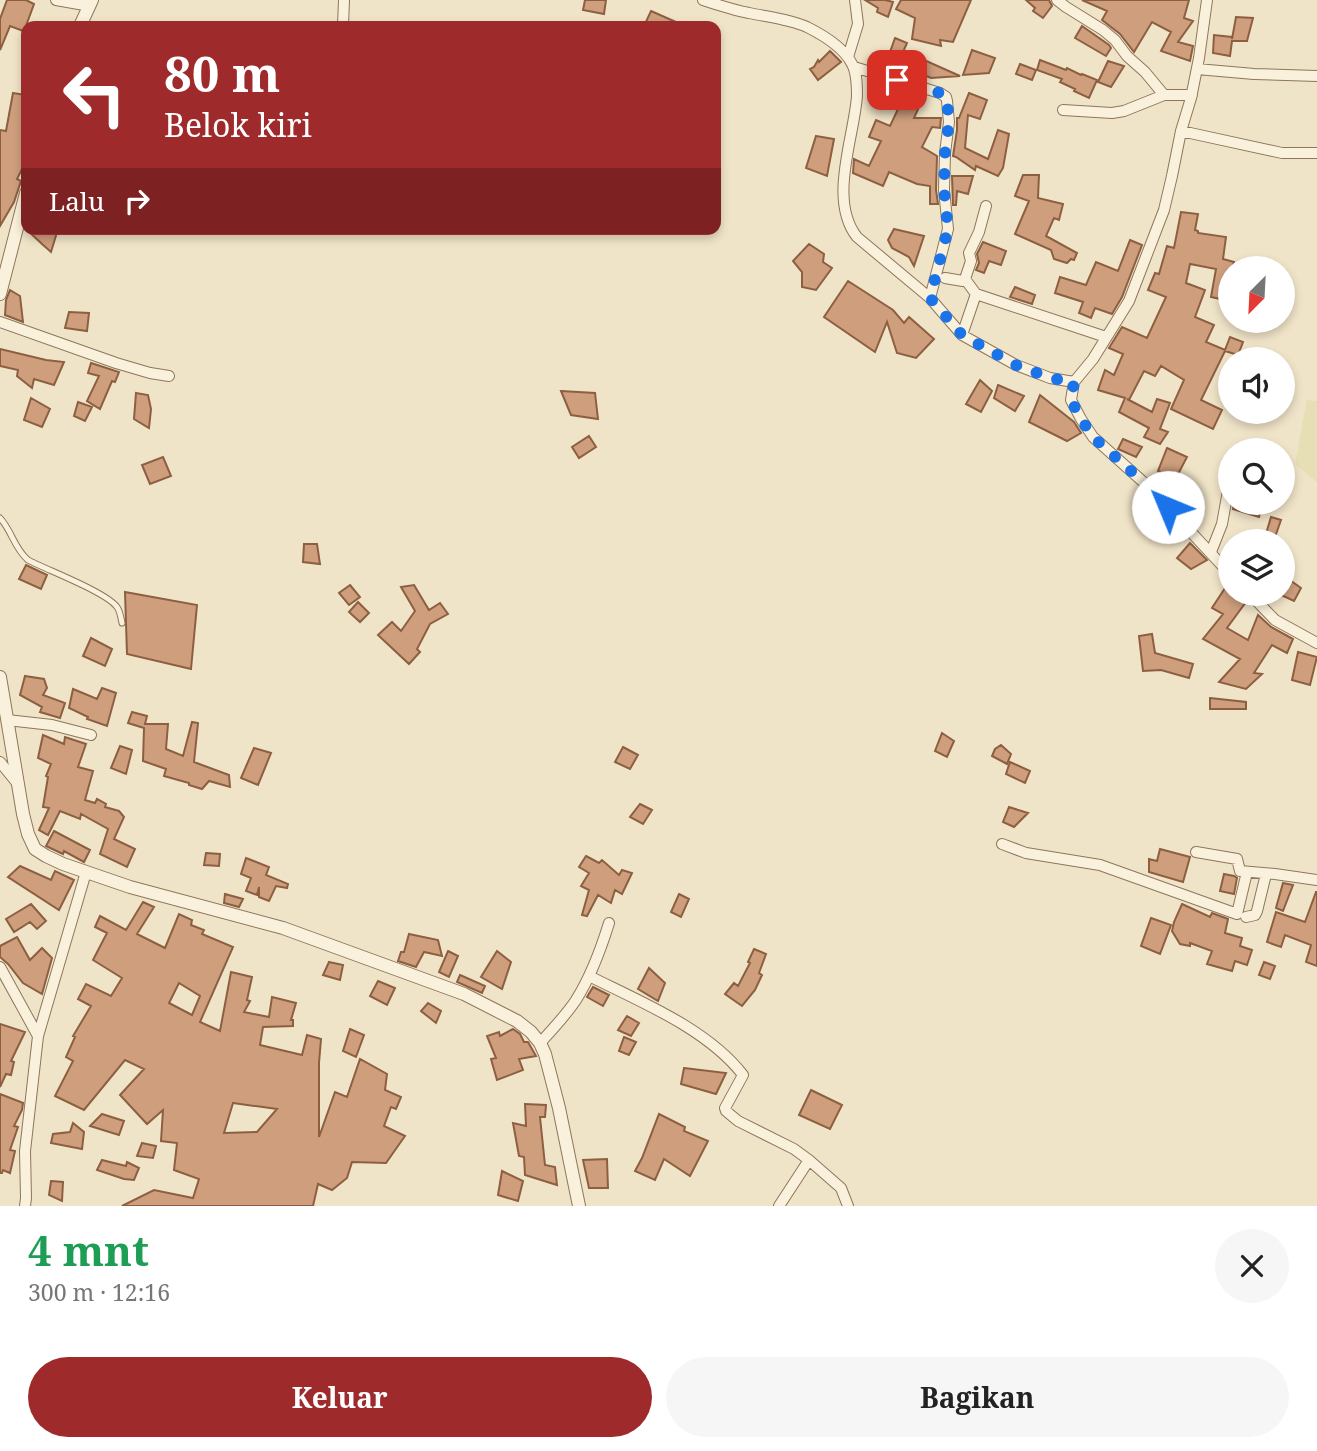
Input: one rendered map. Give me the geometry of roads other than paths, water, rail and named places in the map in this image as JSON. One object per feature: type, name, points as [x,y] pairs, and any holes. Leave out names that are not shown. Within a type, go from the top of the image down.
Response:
[{"type":"street","points":[[56,0],[91,3],[82,21]]},
{"type":"street","points":[[343,21],[344,0]]},
{"type":"street","points":[[703,0],[746,13],[792,22],[824,37],[851,62],[946,97],[949,122],[944,190],[947,233],[930,298]]},
{"type":"street","points":[[855,0],[858,24],[851,62],[857,88],[845,167],[844,198],[849,226],[857,237],[930,298],[962,335],[1016,365],[1050,378],[1074,382]]},
{"type":"street","points":[[1057,0],[1115,40],[1164,96]]},
{"type":"street","points":[[1208,0],[1192,94],[1164,210],[1129,301],[1093,359],[1074,382],[1071,400],[1093,437],[1150,488],[1218,560]]},
{"type":"street","points":[[1197,69],[1317,76]]},
{"type":"street","points":[[1063,110],[1112,113],[1164,96],[1192,94]]},
{"type":"street","points":[[1181,131],[1282,153],[1317,153]]},
{"type":"street","points":[[965,279],[971,261],[969,253],[979,232],[986,206]]},
{"type":"street","points":[[0,295],[21,213]]},
{"type":"street","points":[[945,278],[965,279]]},
{"type":"street","points":[[965,279],[976,294],[1106,337]]},
{"type":"street","points":[[962,335],[976,294]]},
{"type":"street","points":[[0,323],[116,363],[169,376]]},
{"type":"street","points":[[1211,552],[1224,515]]},
{"type":"street","points":[[1262,606],[1275,620],[1317,643]]},
{"type":"street","points":[[0,677],[28,834],[35,849],[86,872],[154,894],[283,928],[464,994],[517,1021],[540,1042],[545,1054],[579,1206]]},
{"type":"street","points":[[7,720],[52,725],[91,735]]},
{"type":"street","points":[[0,762],[18,784]]},
{"type":"street","points":[[1002,844],[1026,853],[1100,865],[1237,914],[1247,872]]},
{"type":"street","points":[[1196,852],[1237,859],[1238,870],[1317,880]]},
{"type":"street","points":[[25,1206],[25,1150],[38,1036],[86,872]]},
{"type":"street","points":[[1246,917],[1255,915],[1257,911],[1266,874]]},
{"type":"street","points":[[540,1042],[575,1001],[589,976],[609,923]]},
{"type":"street","points":[[0,967],[38,1036]]},
{"type":"street","points":[[589,976],[658,1011],[725,1055],[743,1075],[725,1108],[726,1111],[738,1121],[794,1149],[809,1160],[841,1188],[848,1206]]},
{"type":"street","points":[[779,1206],[809,1160]]},
{"type":"lane","points":[[0,518],[8,527],[16,548],[27,560],[113,603],[118,607],[122,623]]}]
